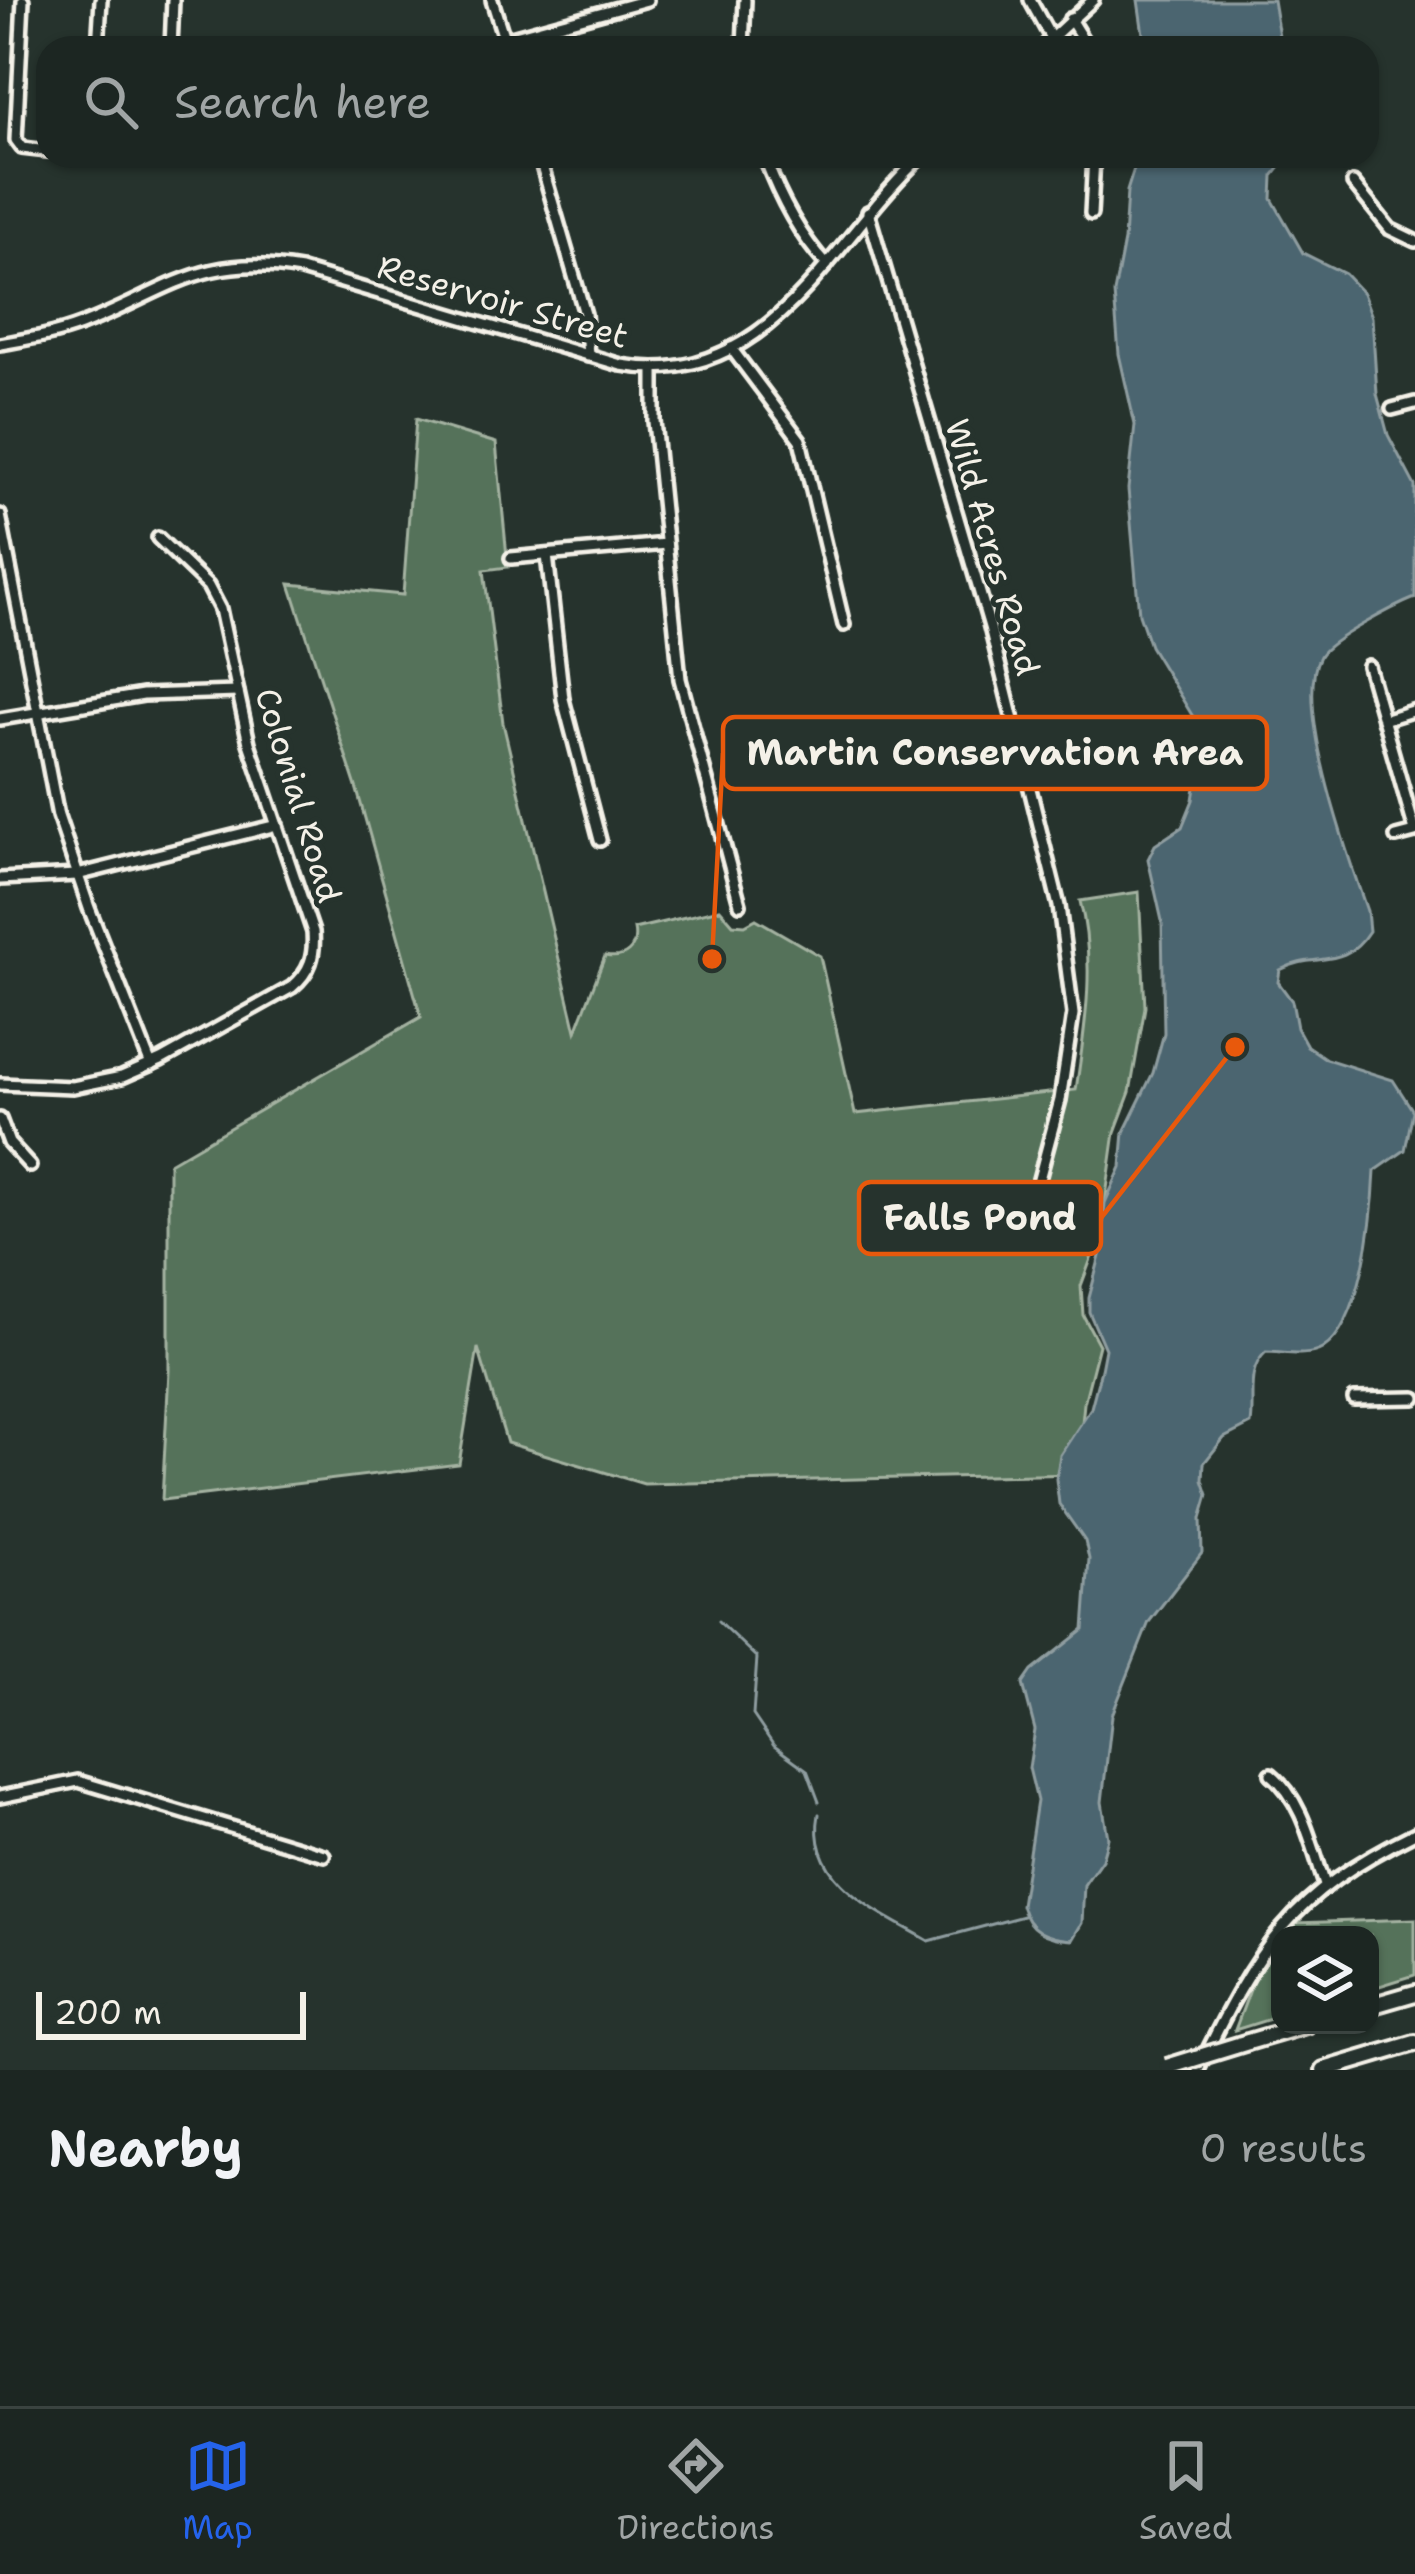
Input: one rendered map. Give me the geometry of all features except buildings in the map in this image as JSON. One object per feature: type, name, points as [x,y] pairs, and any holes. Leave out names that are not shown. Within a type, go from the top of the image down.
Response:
[{"type":"highway","points":[[1379,2003],[1415,1993]]},
{"type":"highway","points":[[1163,2068],[1275,2034]]},
{"type":"highway","points":[[1324,2070],[1415,2043]]},
{"type":"street","points":[[23,0],[16,140],[22,148],[36,150]]},
{"type":"street","points":[[98,36],[100,0]]},
{"type":"street","points":[[171,36],[173,0]]},
{"type":"street","points":[[492,0],[503,36]]},
{"type":"street","points":[[528,36],[647,0]]},
{"type":"street","points":[[744,36],[745,0]]},
{"type":"street","points":[[1030,0],[1050,36]]},
{"type":"street","points":[[1053,36],[1093,0]]},
{"type":"street","points":[[1070,20],[1080,36]]},
{"type":"street","points":[[542,168],[585,314],[588,356]]},
{"type":"street","points":[[769,168],[789,212],[827,265]]},
{"type":"street","name":"Reservoir Street","points":[[0,344],[78,326],[208,269],[248,264],[302,270],[588,356],[654,370],[691,363],[731,348],[785,313],[868,211],[910,168]]},
{"type":"street","points":[[1091,214],[1093,168]]},
{"type":"street","points":[[1353,183],[1390,229],[1415,241]]},
{"type":"street","name":"Wild Acres Road","points":[[868,211],[986,612],[1059,906],[1073,1014],[1060,1100],[1037,1183]]},
{"type":"street","points":[[731,348],[800,440],[844,625]]},
{"type":"street","points":[[654,370],[654,421],[684,698],[740,904]]},
{"type":"street","points":[[1392,409],[1415,403]]},
{"type":"street","points":[[0,515],[55,803],[76,874],[151,1065]]},
{"type":"street","name":"Colonial Road","points":[[0,1084],[84,1086],[151,1065],[292,987],[310,966],[313,932],[249,743],[220,609],[208,586],[158,538]]},
{"type":"street","points":[[511,558],[666,544]]},
{"type":"street","points":[[547,556],[563,699],[600,840]]},
{"type":"street","points":[[1368,666],[1415,831],[1396,837]]},
{"type":"street","points":[[0,719],[143,694],[238,692]]},
{"type":"street","points":[[1383,720],[1415,710]]},
{"type":"street","points":[[0,879],[76,874],[277,825]]},
{"type":"street","points":[[0,1119],[9,1143],[30,1166]]},
{"type":"street","points":[[1354,1399],[1415,1398]]},
{"type":"street","points":[[1271,1774],[1288,1788],[1295,1802],[1325,1885]]},
{"type":"street","points":[[0,1797],[78,1781],[324,1855]]},
{"type":"street","points":[[1198,2070],[1263,1948],[1295,1911],[1364,1859],[1415,1833]]},
{"type":"green space","points":[[416,419],[496,443],[508,567],[484,570],[503,723],[576,1031],[605,956],[628,952],[634,929],[720,909],[733,924],[756,919],[820,956],[855,1114],[1076,1090],[1088,972],[1080,901],[1139,892],[1145,1007],[1130,1092],[1115,1132],[1101,1232],[1081,1286],[1083,1315],[1099,1345],[1084,1403],[1077,1474],[644,1484],[507,1443],[478,1348],[459,1464],[162,1500],[169,1371],[169,1163],[421,1017],[357,790],[290,584],[403,595]]},
{"type":"green space","points":[[1415,1919],[1415,1975],[1379,1986],[1379,1926],[1292,1926]]},
{"type":"green space","points":[[1271,1954],[1271,2019],[1235,2030],[1254,1979]]},
{"type":"water","points":[[1138,0],[1273,0],[1279,36],[1143,36]]},
{"type":"water","points":[[1134,168],[1279,168],[1273,176],[1272,199],[1303,253],[1345,274],[1363,293],[1372,317],[1377,394],[1388,435],[1415,486],[1415,598],[1326,649],[1314,679],[1313,709],[1327,782],[1369,931],[1349,952],[1280,970],[1278,982],[1292,1001],[1297,1028],[1307,1046],[1326,1059],[1393,1080],[1413,1111],[1405,1150],[1375,1171],[1363,1267],[1336,1336],[1309,1353],[1266,1352],[1253,1376],[1251,1424],[1224,1438],[1204,1463],[1208,1495],[1201,1519],[1202,1553],[1149,1622],[1112,1715],[1102,1802],[1108,1838],[1102,1859],[1084,1885],[1082,1923],[1072,1940],[1040,1932],[1028,1922],[1021,1905],[1037,1801],[1029,1768],[1035,1730],[1023,1684],[1032,1671],[1084,1630],[1089,1559],[1085,1541],[1059,1504],[1056,1479],[1060,1455],[1091,1408],[1101,1370],[1105,1349],[1089,1312],[1089,1298],[1100,1256],[1105,1203],[1121,1167],[1124,1132],[1153,1073],[1164,1033],[1162,921],[1148,859],[1155,845],[1182,827],[1193,800],[1201,748],[1195,720],[1150,646],[1139,614],[1128,489],[1135,425],[1119,354],[1114,293]]},
{"type":"waterway","points":[[718,1621],[757,1658],[753,1715],[774,1746],[807,1770],[819,1802]]},
{"type":"waterway","points":[[819,1814],[818,1838],[835,1877],[869,1906],[929,1941],[1023,1916]]},
{"type":"place","name":"Martin Conservation Area","points":[[712,959]]},
{"type":"place","name":"Falls Pond","points":[[1235,1047]]}]
